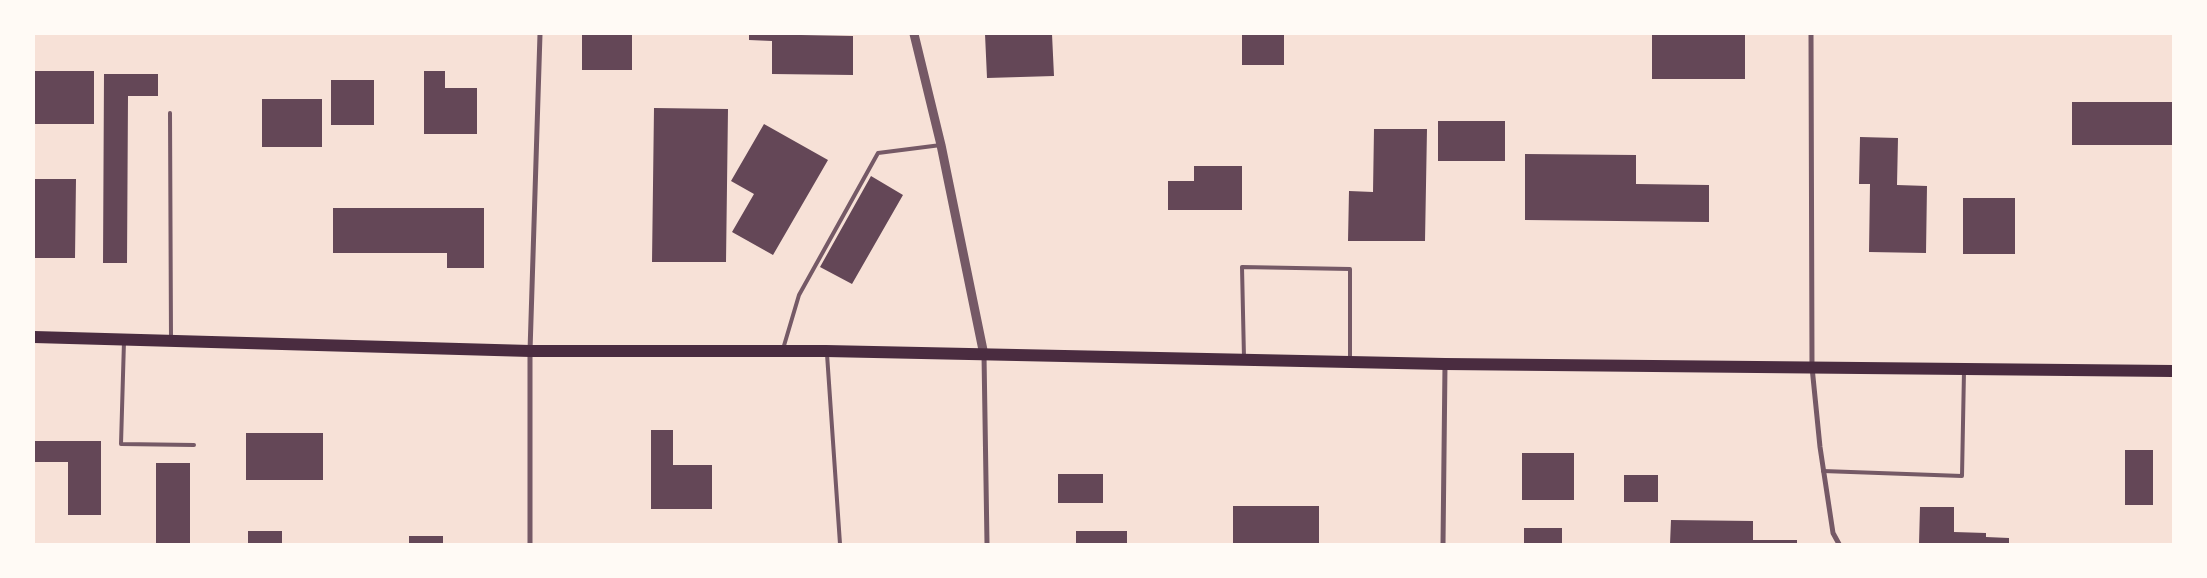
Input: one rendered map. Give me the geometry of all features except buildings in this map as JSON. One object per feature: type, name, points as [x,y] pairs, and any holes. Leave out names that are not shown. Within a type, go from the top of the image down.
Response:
[{"type":"main road","points":[[34,337],[530,351],[826,351],[1244,360],[1350,360],[1445,364],[2173,371]]},
{"type":"street","points":[[530,544],[530,351],[540,34]]},
{"type":"street","points":[[914,34],[941,145],[984,355],[988,544]]},
{"type":"street","points":[[1811,34],[1812,367],[1833,533],[1839,544]]},
{"type":"street","points":[[1443,544],[1445,364]]},
{"type":"lane","points":[[170,113],[171,341]]},
{"type":"lane","points":[[782,351],[799,295],[878,152],[941,145]]},
{"type":"lane","points":[[1244,360],[1242,267],[1350,269],[1350,360]]},
{"type":"lane","points":[[124,339],[121,444],[194,445]]},
{"type":"lane","points":[[826,351],[840,544]]},
{"type":"lane","points":[[1824,472],[1962,476],[1964,369]]}]
